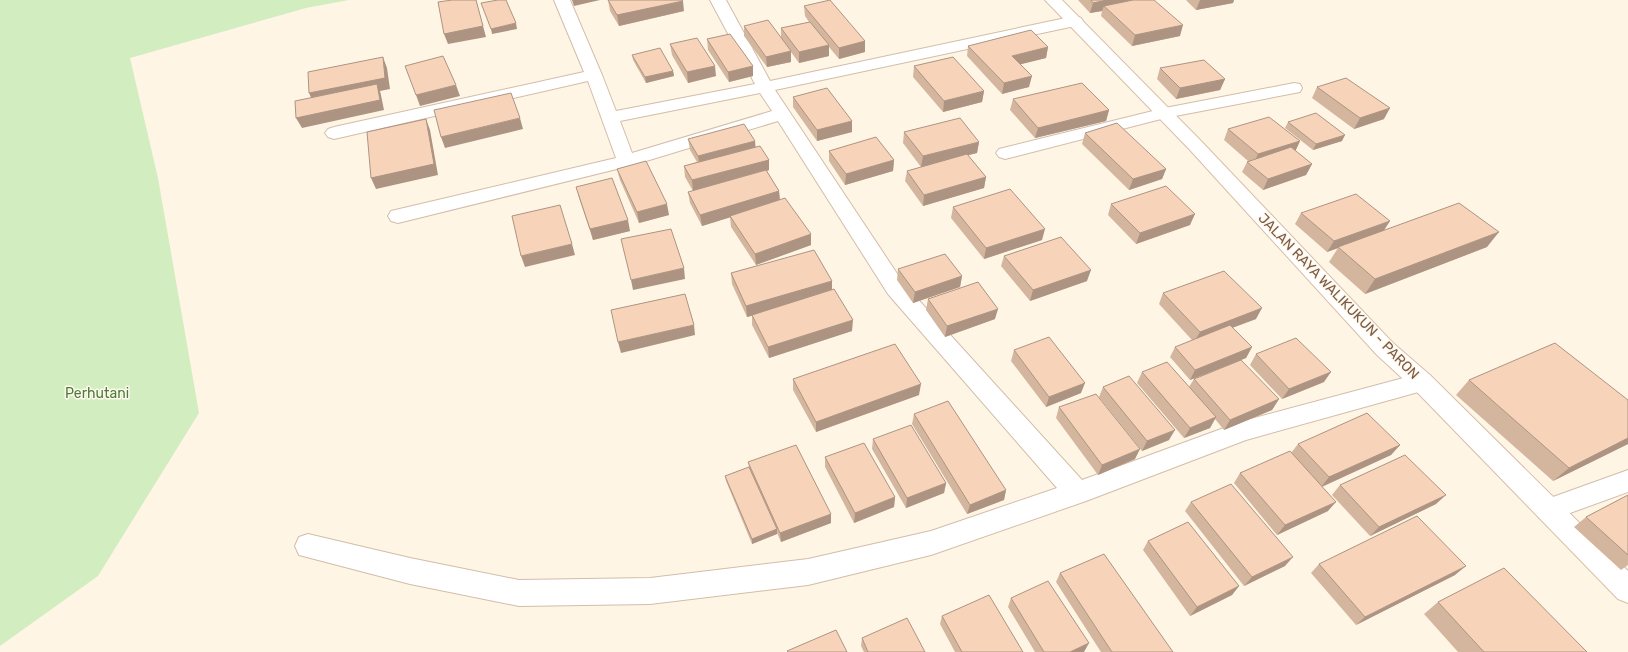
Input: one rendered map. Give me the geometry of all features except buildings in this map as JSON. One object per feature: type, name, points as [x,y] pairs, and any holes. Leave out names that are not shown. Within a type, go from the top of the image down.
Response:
[{"type":"street","points":[[562,0],[594,75],[626,161]]},
{"type":"street","points":[[718,0],[765,87],[896,289],[1077,493]]},
{"type":"street","name":"JALAN RAYA WALIKUKUN - PARON","points":[[1053,0],[1165,113],[1385,349],[1422,382],[1628,590]]},
{"type":"street","points":[[610,118],[765,87],[1075,21]]},
{"type":"street","points":[[334,133],[594,75]]},
{"type":"street","points":[[1005,154],[1165,113],[1294,88]]},
{"type":"street","points":[[398,216],[626,161],[782,114]]},
{"type":"street","points":[[308,546],[410,571],[519,593],[650,591],[808,572],[931,543],[1077,493],[1243,431],[1422,382]]},
{"type":"street","points":[[1548,510],[1628,481]]},
{"type":"green space","name":"Perhutani","points":[[0,0],[349,0],[306,8],[130,58],[158,178],[199,413],[98,576],[0,646]]}]
